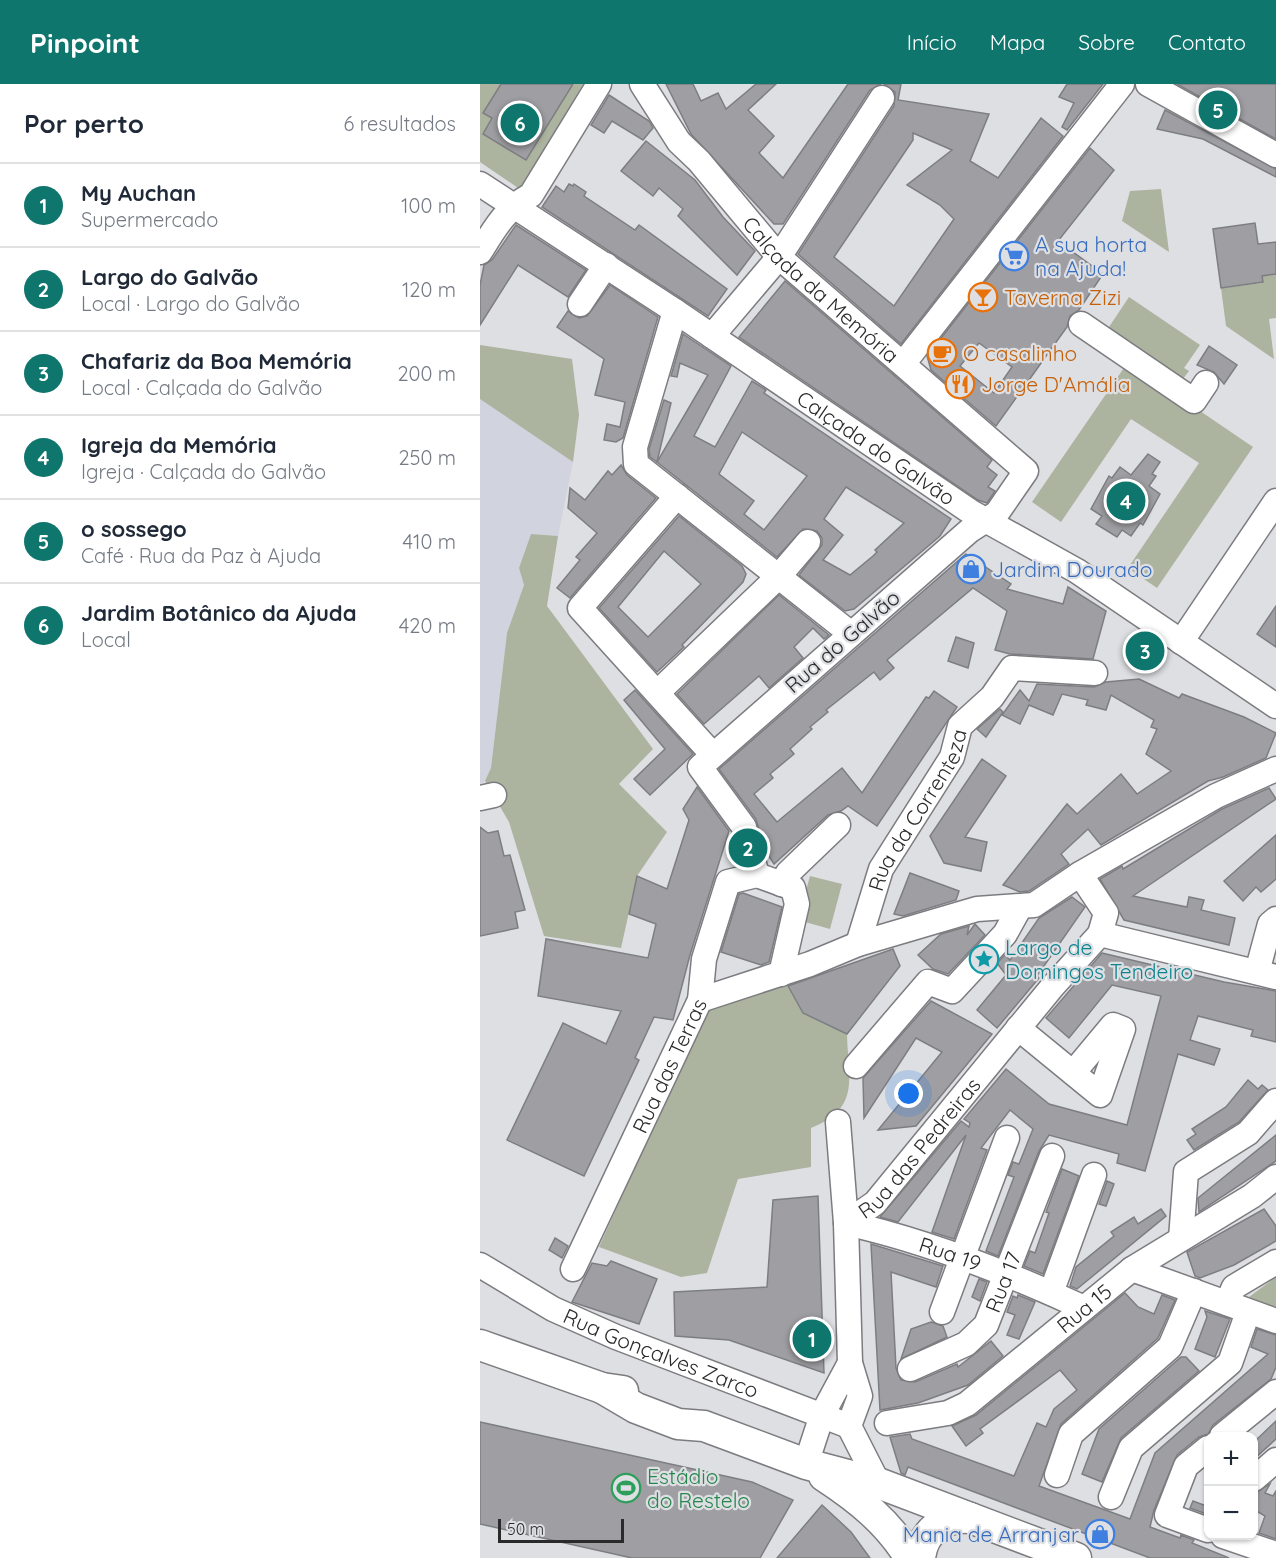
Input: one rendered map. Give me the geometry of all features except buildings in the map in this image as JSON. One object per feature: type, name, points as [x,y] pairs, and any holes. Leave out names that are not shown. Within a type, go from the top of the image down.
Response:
[{"type":"main road","points":[[480,1345],[602,1388],[642,1394],[683,1409],[704,1426],[806,1464],[878,1483],[1076,1558]]},
{"type":"main road","points":[[806,1464],[873,1511],[892,1531],[910,1558]]},
{"type":"main road","points":[[920,1558],[926,1537],[935,1527],[951,1519],[970,1518]]},
{"type":"street","points":[[480,252],[500,218],[513,205],[531,195],[599,84]]},
{"type":"street","name":"Calçada da Memória","points":[[642,84],[679,142],[699,161],[779,257],[1026,471]]},
{"type":"street","points":[[903,364],[1122,84]]},
{"type":"street","points":[[1148,84],[1276,155]]},
{"type":"street","points":[[712,336],[779,257],[882,98]]},
{"type":"street","name":"Calçada do Galvão","points":[[480,184],[606,265],[987,520],[1077,571],[1276,706]]},
{"type":"street","points":[[580,304],[606,265]]},
{"type":"street","points":[[675,311],[634,447],[636,464],[850,633]]},
{"type":"street","points":[[1081,324],[1194,401],[1206,383]]},
{"type":"street","name":"Rua do Galvão","points":[[707,760],[969,531],[997,513],[1026,471]]},
{"type":"street","points":[[677,496],[580,608],[658,692],[707,760],[744,827],[757,875],[793,888],[797,904],[781,974]]},
{"type":"street","points":[[1181,642],[1276,501]]},
{"type":"street","points":[[658,692],[779,576],[808,542]]},
{"type":"street","name":"Rua da Correnteza","points":[[858,944],[881,870],[952,757],[960,726],[993,697],[1012,668],[1095,674]]},
{"type":"street","points":[[699,1000],[781,974],[858,944],[977,909],[1020,908],[1034,905],[1080,874],[1216,796],[1276,769]]},
{"type":"street","points":[[781,884],[788,873],[838,825]]},
{"type":"street","points":[[1080,874],[1106,913],[1100,934],[1267,974],[1270,924],[1276,919]]},
{"type":"street","name":"Rua das Terras","points":[[573,1269],[699,1000],[704,959],[728,882],[757,875]]},
{"type":"street","points":[[856,1066],[927,982],[952,991],[1005,934],[1020,908]]},
{"type":"street","name":"Rua das Pedreiras","points":[[849,1426],[860,1396],[850,1363],[846,1223],[875,1203],[1053,986],[1100,934]]},
{"type":"street","points":[[1018,1028],[1073,1073]]},
{"type":"street","points":[[1181,1239],[1186,1172],[1248,1133],[1276,1101]]},
{"type":"street","points":[[838,1122],[846,1223]]},
{"type":"street","points":[[942,1312],[1007,1138]]},
{"type":"street","name":"Rua 17","points":[[910,1369],[966,1344],[986,1325],[1052,1156]]},
{"type":"street","points":[[1051,1293],[1094,1174]]},
{"type":"street","name":"Rua 15","points":[[888,1423],[948,1413],[967,1404],[1132,1269],[1252,1196],[1276,1177]]},
{"type":"street","name":"Rua 19","points":[[846,1223],[962,1259],[1084,1308]]},
{"type":"street","points":[[1112,1497],[1131,1448],[1230,1363],[1238,1308],[1234,1287],[1276,1262]]},
{"type":"street","name":"Rua Gonçalves Zarco","points":[[480,1265],[554,1309],[616,1338],[849,1426]]},
{"type":"street","points":[[1132,1269],[1276,1321]]},
{"type":"street","points":[[1057,1475],[1071,1434],[1170,1347],[1194,1291]]},
{"type":"street","name":"Rua das Pedreiras","points":[[806,1464],[822,1415],[850,1363]]},
{"type":"street","points":[[1228,1432],[1276,1392]]},
{"type":"street","points":[[849,1426],[878,1483]]},
{"type":"street","points":[[1204,1452],[1186,1466],[1167,1515],[1204,1528]]},
{"type":"street","points":[[1258,1476],[1276,1460]]},
{"type":"street","points":[[1236,1540],[1276,1554]]},
{"type":"shaded area","points":[[480,399],[573,462],[558,536],[531,534],[519,568],[524,585],[507,633],[491,768],[485,781],[480,784]]},
{"type":"green space","points":[[480,84],[583,84],[521,190],[480,162]]},
{"type":"green space","points":[[1161,189],[1169,252],[1122,221],[1130,191]]},
{"type":"green space","points":[[1276,274],[1276,318],[1269,319],[1274,359],[1226,326],[1221,288],[1263,283],[1262,276]]},
{"type":"green space","points":[[1129,297],[1200,345],[1184,368],[1189,371],[1179,384],[1105,333]]},
{"type":"green space","points":[[480,345],[572,359],[579,415],[573,462],[480,399]]},
{"type":"green space","points":[[1128,362],[1253,447],[1157,588],[1128,568],[1199,463],[1131,419],[1061,522],[1032,502]]},
{"type":"green space","points":[[531,534],[558,536],[547,606],[653,749],[619,784],[667,832],[637,876],[621,948],[544,936],[509,822],[485,781],[491,768],[507,633],[524,585],[519,568]]},
{"type":"green space","points":[[810,876],[842,884],[830,929],[798,920]]},
{"type":"green space","points":[[785,982],[803,1013],[847,1034],[848,1091],[845,1102],[838,1111],[811,1128],[811,1167],[738,1179],[707,1273],[681,1277],[599,1247],[707,1008]]},
{"type":"green space","points":[[1276,1277],[1276,1310],[1249,1297]]},
{"type":"place","name":"o sossego","points":[[1218,110]]},
{"type":"place","name":"Jardim Botânico da Ajuda","points":[[520,123]]},
{"type":"place","name":"A sua horta na Ajuda!","points":[[1014,256]]},
{"type":"place","name":"Taverna Zizi","points":[[983,297]]},
{"type":"place","name":"O casalinho","points":[[942,353]]},
{"type":"place","name":"Jorge D'Amália","points":[[960,384]]},
{"type":"place","name":"Igreja da Memória","points":[[1126,501]]},
{"type":"place","name":"Jardim Dourado","points":[[971,569]]},
{"type":"place","name":"Chafariz da Boa Memória","points":[[1145,651]]},
{"type":"place","name":"Largo do Galvão","points":[[748,848]]},
{"type":"place","name":"Largo de Domingos Tendeiro","points":[[984,959]]},
{"type":"place","name":"My Auchan","points":[[812,1339]]},
{"type":"place","name":"Estádio do Restelo","points":[[626,1488]]},
{"type":"place","name":"Mania de Arranjar","points":[[1100,1534]]}]
